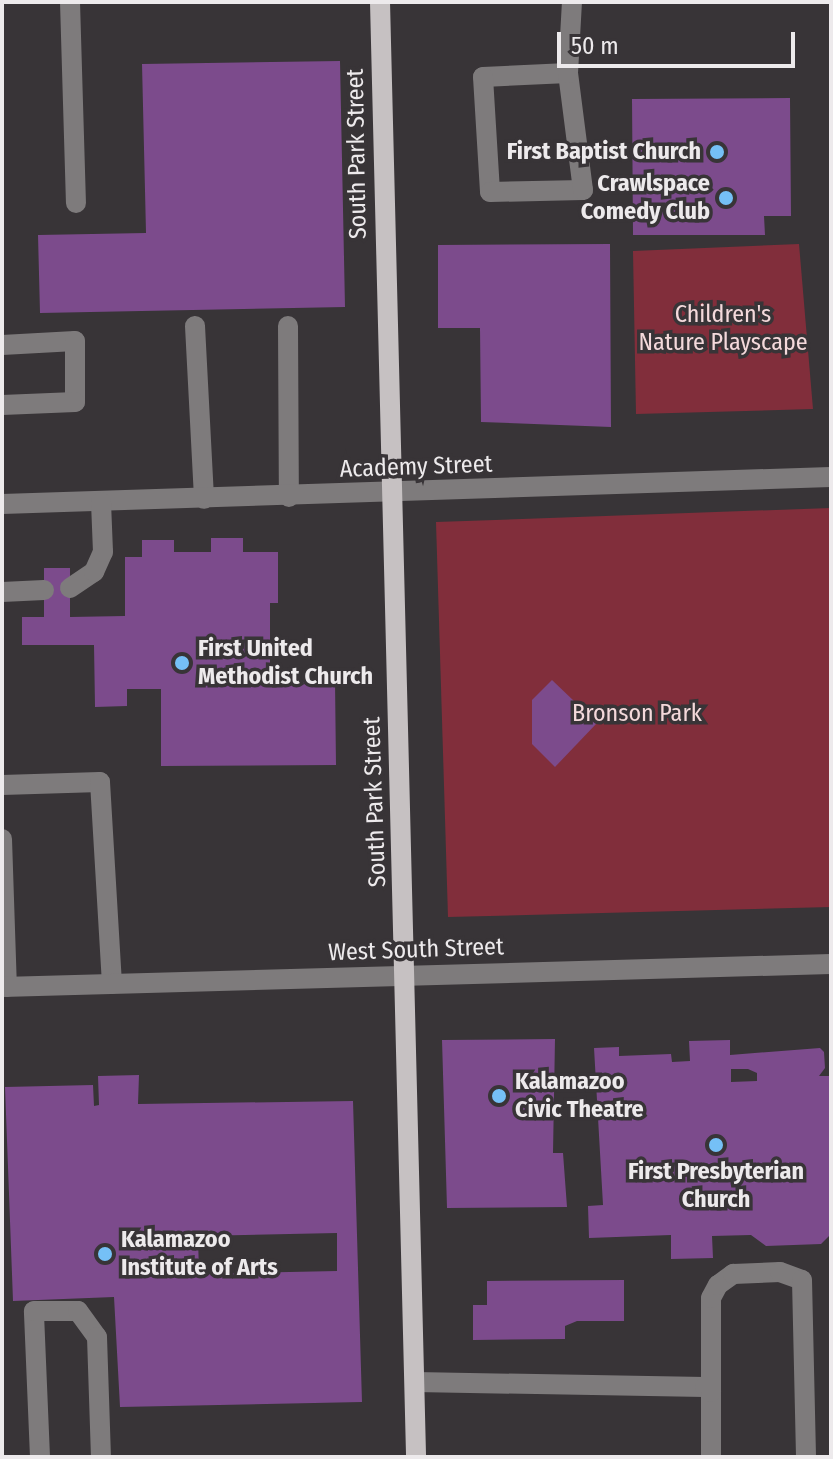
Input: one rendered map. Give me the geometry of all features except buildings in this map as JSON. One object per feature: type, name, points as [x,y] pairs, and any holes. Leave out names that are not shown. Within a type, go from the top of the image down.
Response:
[{"type":"main road","name":"South Park Street","points":[[380,2],[389,495],[407,976],[416,1457]]},
{"type":"street","points":[[70,2],[76,203]]},
{"type":"street","points":[[568,73],[483,77],[490,192],[583,190],[568,73],[572,2]]},
{"type":"street","points":[[195,326],[204,499]]},
{"type":"street","points":[[288,326],[289,497]]},
{"type":"street","points":[[2,345],[75,341],[75,402],[2,405]]},
{"type":"street","name":"Academy Street","points":[[2,504],[389,495],[831,477]]},
{"type":"street","points":[[70,588],[94,572],[103,552],[101,502]]},
{"type":"street","points":[[2,592],[44,590]]},
{"type":"street","points":[[2,785],[100,782],[112,984]]},
{"type":"street","points":[[2,839],[5,987]]},
{"type":"street","name":"West South Street","points":[[5,987],[831,964]]},
{"type":"street","points":[[711,1457],[711,1298],[718,1285],[733,1274],[780,1272],[802,1280],[806,1457]]},
{"type":"street","points":[[40,1457],[34,1311],[78,1311],[97,1337],[101,1457]]},
{"type":"street","points":[[415,1382],[705,1387],[711,1392]]},
{"type":"green space","name":"Children's Nature Playscape","points":[[799,244],[813,409],[636,414],[633,251]]},
{"type":"green space","name":"Bronson Park","points":[[831,508],[831,907],[448,917],[436,522]]},
{"type":"place","name":"First Baptist Church","points":[[717,152]]},
{"type":"place","name":"Crawlspace Comedy Club","points":[[726,198]]},
{"type":"place","name":"First United Methodist Church","points":[[182,663]]},
{"type":"place","name":"Kalamazoo Civic Theatre","points":[[499,1096]]},
{"type":"place","name":"First Presbyterian Church","points":[[716,1145]]},
{"type":"place","name":"Kalamazoo Institute of Arts","points":[[105,1254]]}]
